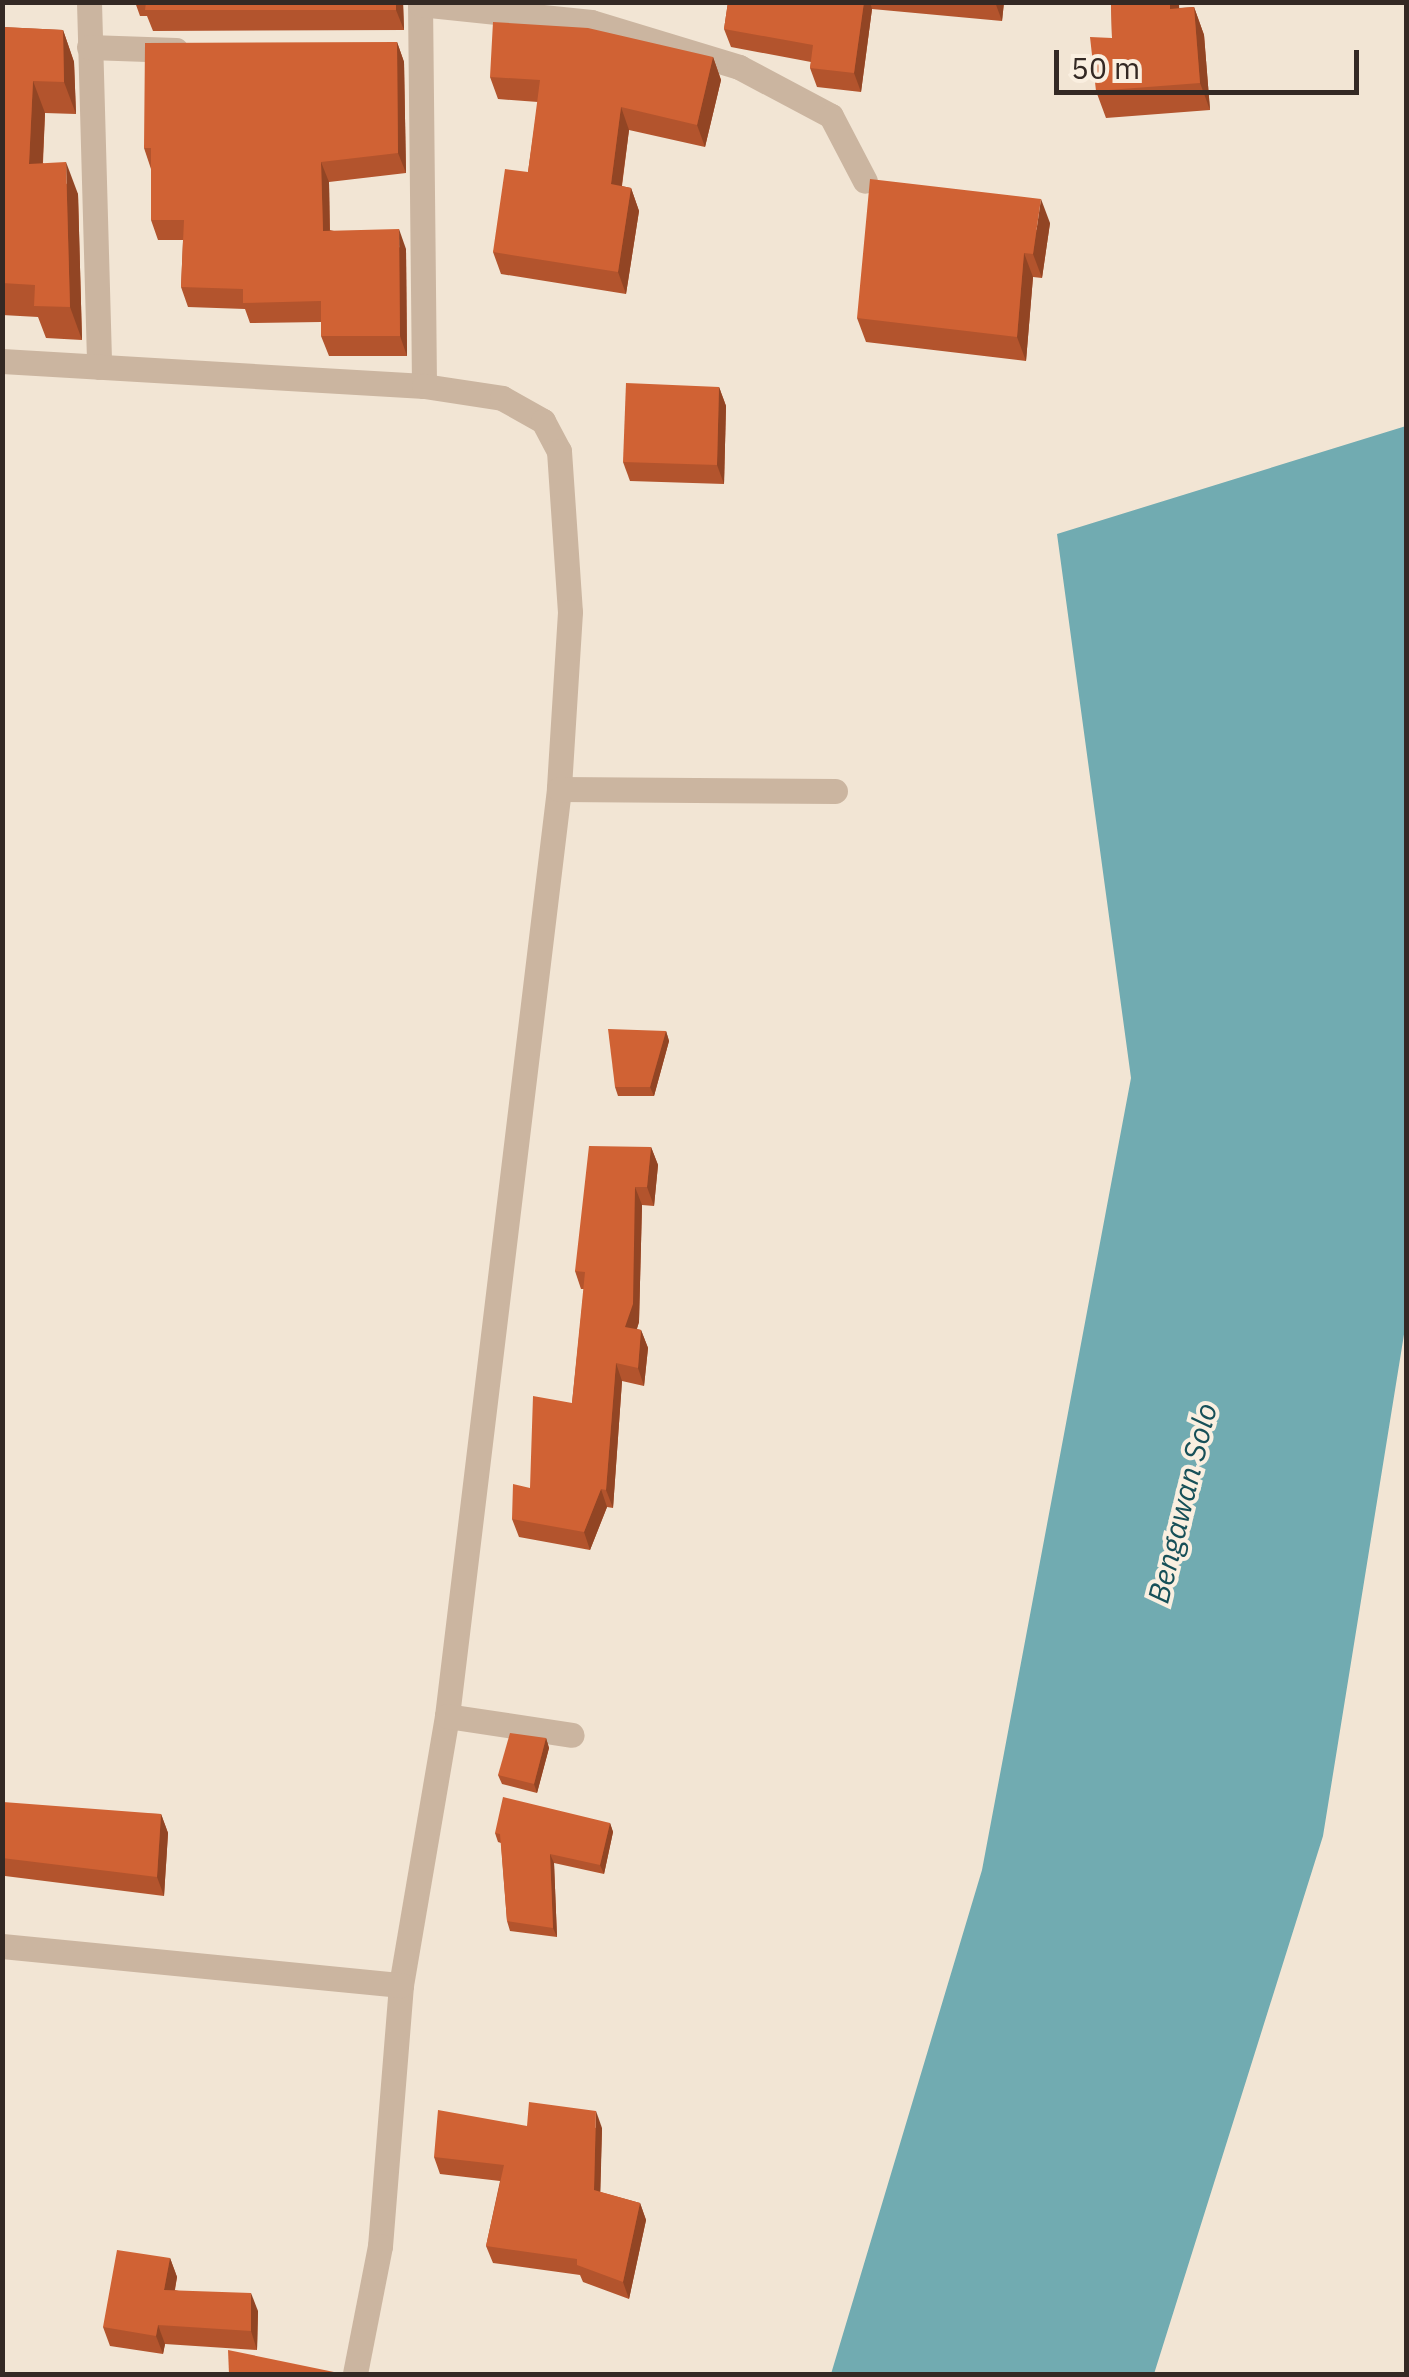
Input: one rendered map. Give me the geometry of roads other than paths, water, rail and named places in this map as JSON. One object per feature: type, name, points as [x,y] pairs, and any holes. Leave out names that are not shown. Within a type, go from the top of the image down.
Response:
[{"type":"street","points":[[89,2],[98,367]]},
{"type":"street","points":[[424,386],[412,46],[420,3],[607,25],[739,67],[831,116],[866,181]]},
{"type":"street","points":[[89,47],[210,50]]},
{"type":"street","points":[[2,361],[424,386],[502,398],[532,411],[559,451],[570,612],[560,789],[446,1716],[400,1985],[380,2246],[355,2374]]},
{"type":"street","points":[[560,789],[836,791]]},
{"type":"street","points":[[446,1716],[572,1736]]},
{"type":"street","points":[[2,1946],[400,1985]]},
{"type":"water","name":"Bengawan Solo","points":[[1406,426],[1406,1322],[1323,1836],[1154,2374],[831,2374],[982,1870],[1131,1078],[1057,534]]}]
